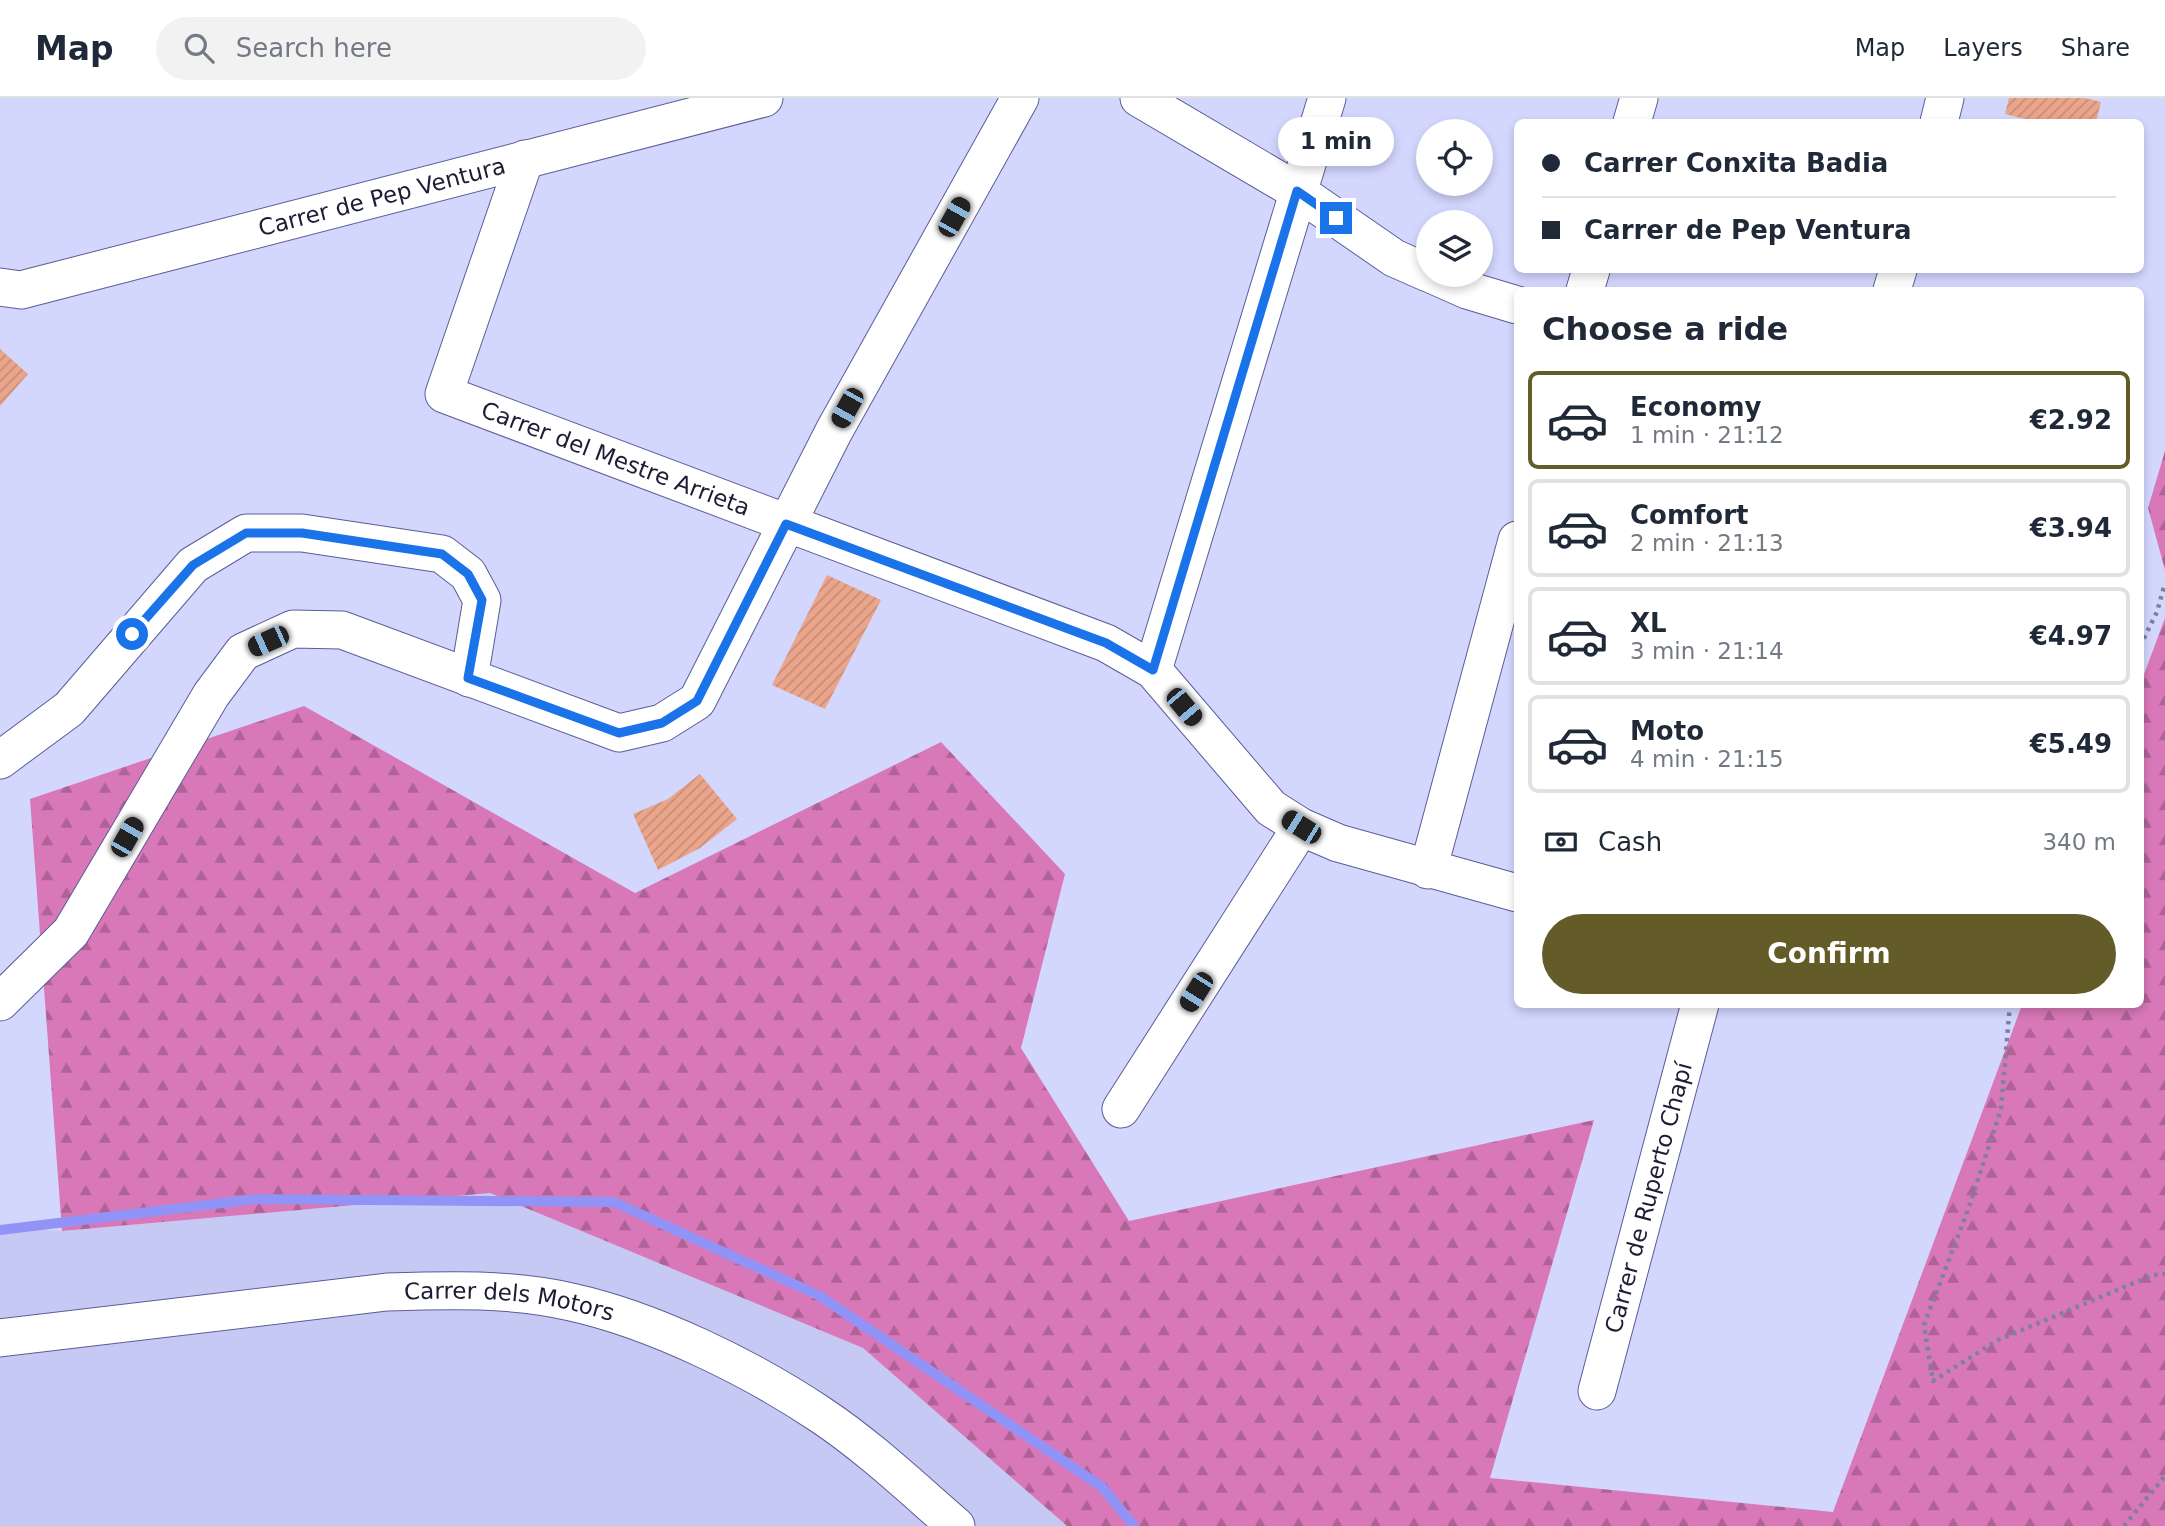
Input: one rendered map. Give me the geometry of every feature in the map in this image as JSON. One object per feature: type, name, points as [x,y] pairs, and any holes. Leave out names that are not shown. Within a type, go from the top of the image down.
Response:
[{"type":"street","name":"Carrer de Pep Ventura","points":[[0,287],[21,290],[764,98]]},
{"type":"street","points":[[0,1002],[71,932],[211,695],[243,652],[293,629],[342,630],[619,733],[662,723],[697,701],[834,431],[1020,98]]},
{"type":"street","points":[[1139,98],[1297,191],[1394,258],[1416,267]]},
{"type":"street","points":[[1153,670],[1327,98]]},
{"type":"street","points":[[1633,119],[1639,98]]},
{"type":"street","points":[[1940,119],[1945,98]]},
{"type":"street","name":"Carrer del Mestre Arrieta","points":[[525,159],[444,394],[1106,643],[1153,670],[1262,799],[1301,827],[1338,843],[1514,892]]},
{"type":"street","points":[[1461,287],[1514,304]]},
{"type":"street","points":[[0,760],[69,709],[193,565],[246,533],[302,533],[442,554],[468,574],[482,600],[468,678]]},
{"type":"street","points":[[1428,870],[1514,551]]},
{"type":"street","points":[[1121,1110],[1301,827]]},
{"type":"street","name":"Carrer de Ruperto Chapí","points":[[1597,1391],[1699,1008]]},
{"type":"street","name":"Carrer dels Motors","points":[[0,1338],[387,1292],[448,1290],[569,1301],[633,1318],[757,1377],[821,1414],[868,1450],[956,1526]]},
{"type":"path","points":[[2144,638],[2157,612],[2165,583]]},
{"type":"path","points":[[2010,1008],[2001,1109],[1969,1208],[1924,1325],[1933,1381],[1998,1340],[2153,1275],[2165,1274]]},
{"type":"path","points":[[2124,1526],[2165,1476]]},
{"type":"shaded area","points":[[490,1193],[863,1348],[1067,1526],[0,1526],[0,1227],[62,1231]]},
{"type":"green space","points":[[2165,451],[2165,570],[2148,508]]},
{"type":"green space","points":[[2165,618],[2165,1526],[1067,1526],[863,1348],[490,1193],[62,1231],[30,799],[304,706],[635,893],[941,742],[1065,874],[1021,1048],[1129,1221],[1594,1120],[1490,1478],[1833,1512],[2021,1008],[2144,1008],[2144,674]]},
{"type":"building","points":[[2009,98],[2085,98],[2101,102],[2097,119],[2024,119],[2005,114]]},
{"type":"building","points":[[0,349],[28,374],[0,406]]},
{"type":"building","points":[[827,575],[881,600],[825,709],[772,685]]},
{"type":"building","points":[[700,774],[737,819],[700,848],[658,870],[633,814],[668,799]]},
{"type":"waterway","points":[[0,1230],[256,1199],[614,1202],[820,1296],[1102,1487],[1134,1526]]},
{"type":"route","points":[[132,634],[193,565],[246,533],[302,533],[442,554],[468,574],[482,600],[468,678],[619,733],[662,723],[697,701],[786,524],[1106,643],[1153,670],[1297,191],[1336,218]]}]
